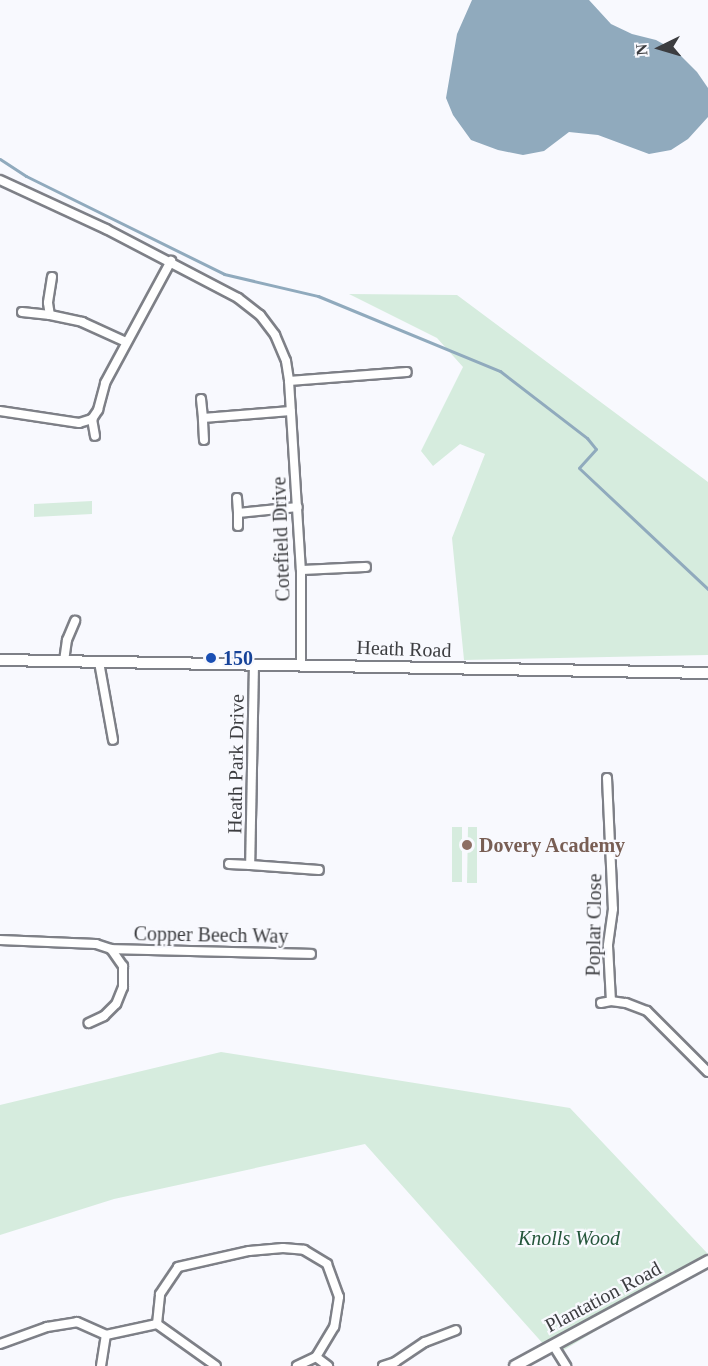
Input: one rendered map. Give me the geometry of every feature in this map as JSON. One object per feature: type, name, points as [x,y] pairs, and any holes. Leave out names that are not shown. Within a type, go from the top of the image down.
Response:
[{"type":"street","name":"Cotefield Drive","points":[[0,180],[171,261],[238,298],[260,315],[275,335],[286,361],[289,381],[301,570],[301,665]]},
{"type":"street","points":[[0,411],[79,423],[92,419],[98,410],[105,383],[171,261]]},
{"type":"street","points":[[50,315],[48,303],[52,277]]},
{"type":"street","points":[[22,312],[82,322],[126,342]]},
{"type":"street","points":[[289,381],[407,372]]},
{"type":"street","points":[[201,399],[204,440]]},
{"type":"street","points":[[203,418],[291,411]]},
{"type":"street","points":[[92,419],[95,436]]},
{"type":"street","points":[[237,498],[238,526]]},
{"type":"street","points":[[238,513],[298,507]]},
{"type":"street","points":[[301,570],[366,567]]},
{"type":"street","points":[[64,661],[75,621]]},
{"type":"street","name":"Heath Road","points":[[0,660],[708,673]]},
{"type":"street","points":[[99,662],[113,740]]},
{"type":"street","name":"Heath Park Drive","points":[[250,865],[254,664]]},
{"type":"street","name":"Poplar Close","points":[[607,778],[613,909],[608,946],[611,1001]]},
{"type":"street","points":[[229,864],[319,870]]},
{"type":"street","name":"Copper Beech Way","points":[[0,940],[96,944],[111,949],[311,954]]},
{"type":"street","name":"Copper Beech Way","points":[[88,1023],[104,1016],[116,1004],[123,987],[123,966],[111,949]]},
{"type":"street","name":"Poplar Close","points":[[601,1003],[611,1001],[626,1003],[647,1011],[708,1072]]},
{"type":"street","points":[[157,1324],[160,1293],[178,1267],[249,1251],[283,1248],[304,1250],[327,1264],[339,1297],[334,1327],[316,1357],[297,1366]]},
{"type":"street","name":"Plantation Road","points":[[515,1366],[708,1261]]},
{"type":"street","points":[[0,1344],[47,1327],[77,1322],[106,1335],[157,1324],[216,1366]]},
{"type":"street","points":[[383,1366],[395,1362],[425,1342],[456,1330]]},
{"type":"street","points":[[101,1366],[106,1335]]},
{"type":"street","points":[[553,1345],[566,1366]]},
{"type":"street","points":[[316,1357],[328,1366]]},
{"type":"green space","points":[[349,294],[457,295],[708,482],[708,655],[464,660],[452,538],[485,454],[460,444],[433,466],[421,451],[463,367],[437,338]]},
{"type":"green space","points":[[92,501],[92,514],[34,517],[34,504]]},
{"type":"green space","points":[[452,827],[462,827],[462,882],[452,882]]},
{"type":"green space","points":[[468,827],[477,827],[477,883],[467,883]]},
{"type":"green space","name":"Knolls Wood","points":[[221,1052],[570,1108],[708,1254],[708,1263],[554,1356],[365,1144],[114,1199],[0,1235],[0,1105]]},
{"type":"water","points":[[472,0],[589,0],[611,24],[632,34],[656,40],[676,51],[697,72],[708,88],[708,117],[688,139],[671,150],[649,154],[598,135],[569,132],[544,151],[523,155],[498,150],[471,140],[453,115],[446,98],[457,34]]},
{"type":"waterway","points":[[0,159],[26,176],[224,274],[318,296],[500,371],[587,438],[596,449],[579,468],[708,589]]},
{"type":"place","name":"150","points":[[211,658]]},
{"type":"place","name":"Dovery Academy","points":[[467,845]]}]
